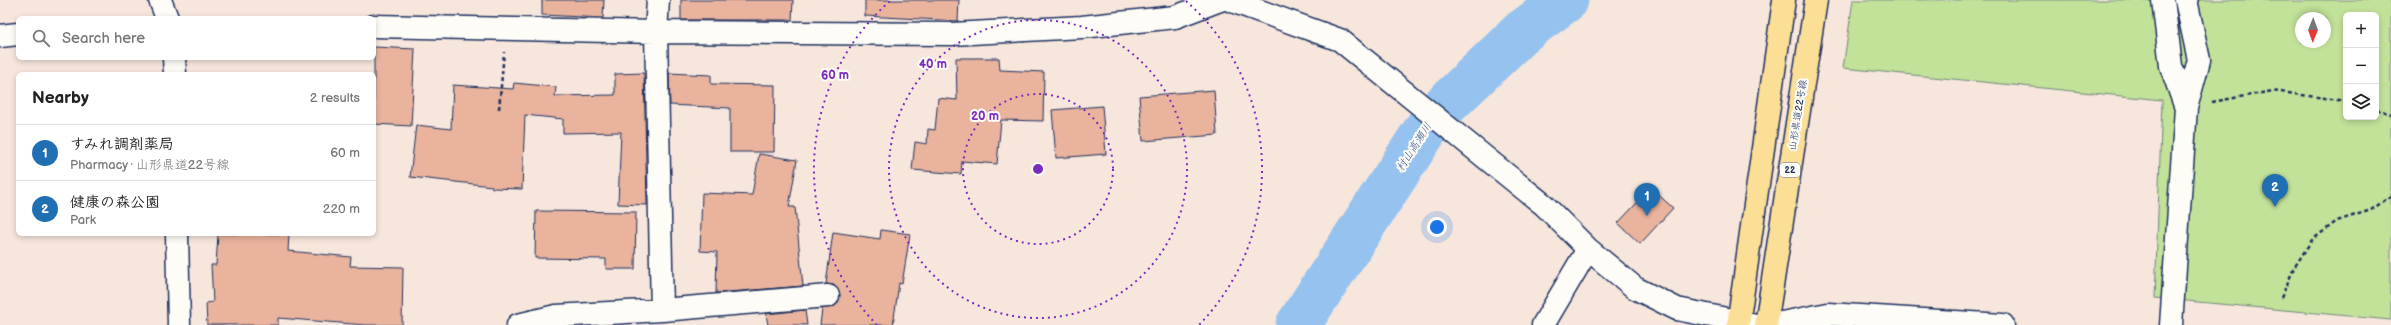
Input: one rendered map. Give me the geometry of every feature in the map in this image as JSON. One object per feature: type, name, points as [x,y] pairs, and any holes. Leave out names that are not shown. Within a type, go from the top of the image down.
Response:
[{"type":"main road","points":[[1744,324],[1783,8]]},
{"type":"main road","name":"山形県道22号線","points":[[1766,325],[1815,8]]},
{"type":"street","points":[[160,0],[166,16]]},
{"type":"street","points":[[658,0],[656,32],[662,310]]},
{"type":"street","points":[[376,26],[656,32],[952,34],[1082,27],[1175,17],[1220,0]]},
{"type":"street","points":[[1229,0],[1340,40],[1544,205],[1588,249],[1635,288],[1677,309],[1744,324]]},
{"type":"street","points":[[2163,0],[2171,66],[2186,108]]},
{"type":"street","points":[[2171,325],[2186,108],[2199,60],[2186,0]]},
{"type":"street","points":[[0,36],[16,34]]},
{"type":"street","points":[[174,60],[175,72]]},
{"type":"street","points":[[177,236],[179,325]]},
{"type":"street","points":[[1543,325],[1588,249]]},
{"type":"street","points":[[518,325],[556,316],[662,310],[828,296]]},
{"type":"street","points":[[1772,325],[1828,314],[2003,325]]},
{"type":"path","points":[[498,109],[506,29]]},
{"type":"path","points":[[2186,108],[2229,98],[2273,92],[2343,101]]},
{"type":"path","points":[[2379,110],[2391,114]]},
{"type":"path","points":[[2281,298],[2294,268],[2312,240],[2337,221],[2371,210],[2391,196]]},
{"type":"green space","points":[[1853,0],[2391,0],[2391,320],[2155,298],[2162,100],[1843,68]]},
{"type":"building","points":[[542,0],[604,0],[603,18],[542,15]]},
{"type":"building","points":[[681,0],[793,0],[792,20],[681,20]]},
{"type":"building","points":[[865,0],[959,0],[958,21],[865,16]]},
{"type":"building","points":[[376,47],[415,49],[411,126],[376,124],[376,72],[374,72]]},
{"type":"building","points":[[956,58],[999,58],[1000,70],[1044,72],[1043,121],[1001,120],[997,164],[962,161],[961,174],[912,170],[915,142],[927,144],[928,129],[935,130],[938,98],[957,100]]},
{"type":"building","points":[[644,73],[647,205],[618,204],[621,132],[563,133],[563,119],[525,115],[522,189],[492,188],[492,186],[410,177],[416,125],[451,129],[453,85],[513,89],[514,83],[556,87],[555,96],[615,95],[615,74]]},
{"type":"building","points":[[669,73],[711,75],[711,84],[775,85],[774,152],[730,152],[730,108],[670,105]]},
{"type":"building","points":[[1214,90],[1217,135],[1143,141],[1139,96]]},
{"type":"building","points":[[1102,106],[1106,154],[1056,158],[1052,110]]},
{"type":"building","points":[[759,154],[797,160],[789,207],[795,207],[803,286],[716,293],[717,252],[700,251],[702,193],[752,195]]},
{"type":"building","points":[[1651,188],[1673,208],[1640,244],[1618,223]]},
{"type":"building","points":[[536,211],[636,212],[635,269],[606,269],[606,259],[535,258]]},
{"type":"building","points":[[881,230],[910,234],[902,284],[899,283],[893,325],[820,325],[822,309],[835,306],[840,295],[834,285],[826,284],[833,232],[880,239]]},
{"type":"building","points":[[218,236],[289,236],[288,251],[351,257],[350,266],[403,267],[402,325],[365,325],[278,318],[278,325],[207,325],[206,303],[213,302],[211,265],[216,265]]},
{"type":"building","points":[[805,310],[807,325],[768,325],[766,314]]},
{"type":"waterway","name":"村山高瀬川","points":[[1298,325],[1436,114],[1522,32],[1566,0]]},
{"type":"place","name":"健康の森公園","points":[[2275,207]]},
{"type":"place","name":"すみれ調剤薬局","points":[[1647,216]]}]
